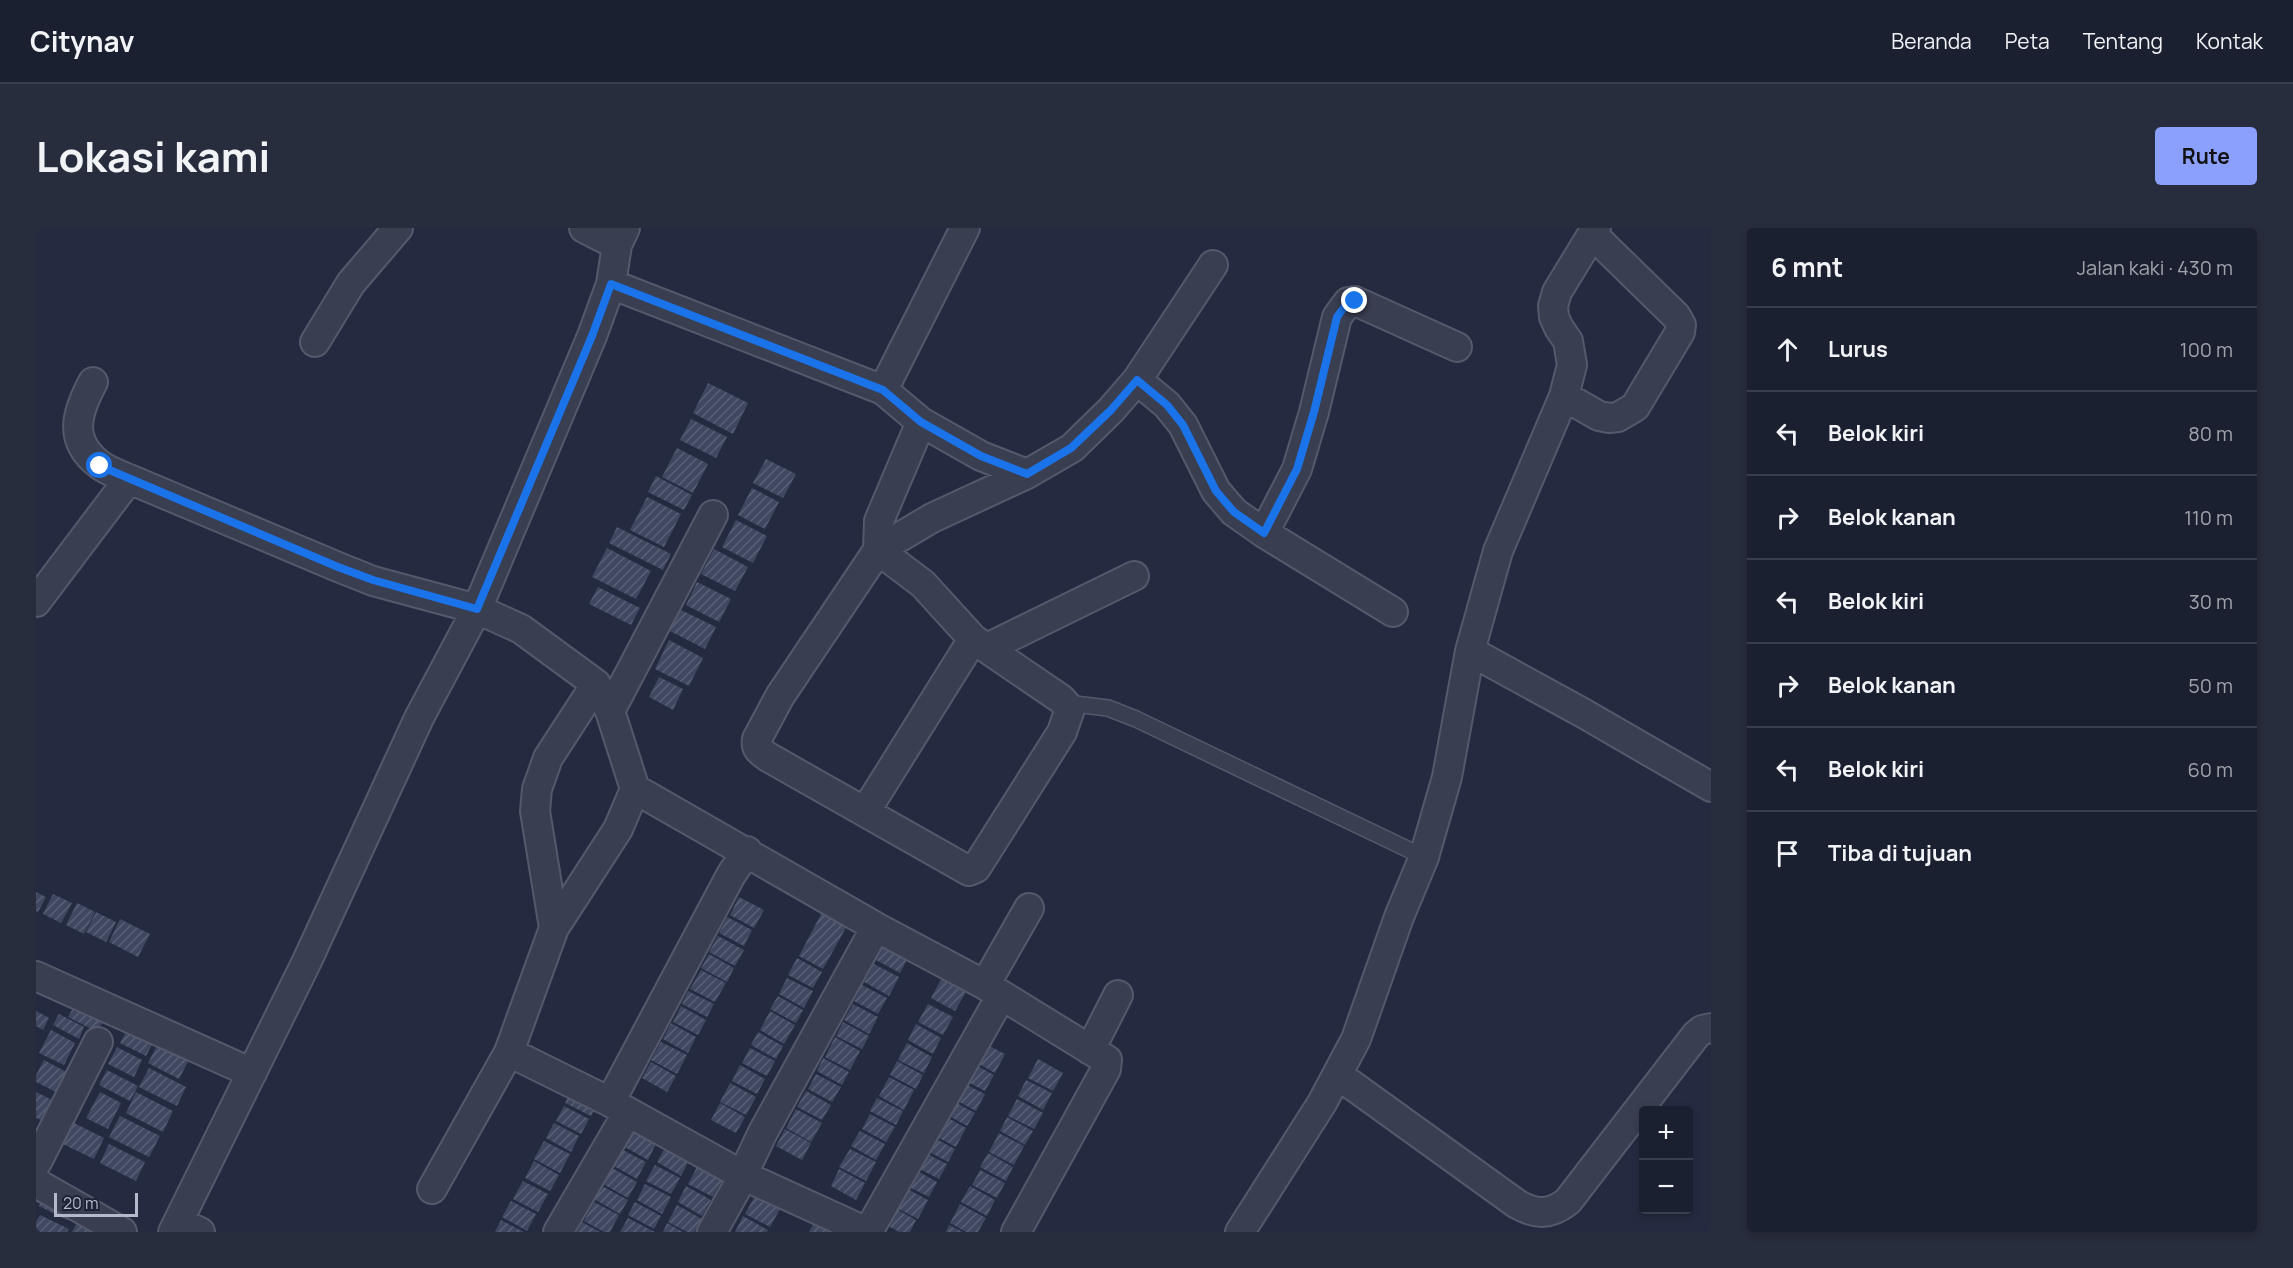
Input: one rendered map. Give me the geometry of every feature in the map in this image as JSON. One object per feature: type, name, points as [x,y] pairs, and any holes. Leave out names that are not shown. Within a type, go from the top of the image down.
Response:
[{"type":"street","points":[[315,342],[351,283],[398,228]]},
{"type":"street","points":[[183,1229],[252,1072],[307,961],[419,718],[477,609],[592,336],[611,284],[621,237],[584,228]]},
{"type":"street","points":[[883,390],[965,228]]},
{"type":"street","points":[[1240,1232],[1338,1075],[1356,1039],[1424,857],[1447,777],[1470,651],[1498,551],[1564,396],[1572,365],[1568,341],[1554,317],[1553,306],[1557,292],[1594,231],[1676,316],[1681,325],[1680,332],[1635,407],[1618,417],[1599,416],[1564,396]]},
{"type":"street","points":[[878,550],[923,584],[980,643],[1066,703],[1070,709],[1062,732],[974,870],[968,871],[768,757],[759,750],[756,745],[757,739],[780,696],[878,550],[932,518],[1027,474],[1071,448],[1111,410],[1137,380],[1213,265]]},
{"type":"street","points":[[611,284],[883,390],[921,422],[981,456],[1027,474]]},
{"type":"street","points":[[1264,533],[1297,469],[1314,412],[1337,317],[1348,302],[1355,301],[1457,347]]},
{"type":"street","points":[[1137,380],[1167,405],[1183,425],[1216,491],[1234,512],[1264,533],[1393,612]]},
{"type":"street","points":[[93,381],[79,408],[77,430],[85,449],[100,466],[373,580],[477,609],[521,629],[596,684],[610,711],[635,789],[618,829],[554,928],[509,1052],[432,1189]]},
{"type":"street","points":[[878,550],[879,521],[921,422]]},
{"type":"street","points":[[36,602],[129,479]]},
{"type":"street","points":[[610,711],[713,515]]},
{"type":"street","points":[[865,812],[980,643],[1134,576]]},
{"type":"street","points":[[1470,651],[1711,787]]},
{"type":"street","points":[[554,928],[535,811],[537,789],[548,758],[596,684]]},
{"type":"street","points":[[635,789],[747,851],[876,927],[993,990],[1107,1060],[1106,1069],[1016,1232]]},
{"type":"street","points":[[558,1232],[731,875],[747,851]]},
{"type":"street","points":[[509,1052],[619,1107],[742,1175],[868,1232],[993,990],[1029,908]]},
{"type":"street","points":[[712,1232],[762,1134],[876,927]]},
{"type":"street","points":[[36,976],[252,1072]]},
{"type":"street","points":[[1090,1050],[1118,995]]},
{"type":"street","points":[[1338,1075],[1518,1204],[1529,1210],[1544,1213],[1558,1209],[1568,1201],[1696,1035],[1702,1030],[1711,1028]]},
{"type":"street","points":[[36,1164],[98,1042]]},
{"type":"street","points":[[36,1183],[122,1232]]},
{"type":"lane","points":[[1066,703],[1108,708],[1136,719],[1424,857]]},
{"type":"building","points":[[708,383],[748,403],[733,434],[693,413]]},
{"type":"building","points":[[691,419],[727,437],[716,458],[680,440]]},
{"type":"building","points":[[677,448],[708,464],[693,493],[662,477]]},
{"type":"building","points":[[766,459],[796,474],[783,498],[753,483]]},
{"type":"building","points":[[656,476],[692,495],[684,510],[648,492]]},
{"type":"building","points":[[752,488],[779,502],[765,529],[738,515]]},
{"type":"building","points":[[647,497],[681,514],[664,547],[630,530]]},
{"type":"building","points":[[736,520],[767,536],[753,563],[722,547]]},
{"type":"building","points":[[617,527],[671,554],[663,570],[609,543]]},
{"type":"building","points":[[607,548],[651,571],[636,599],[592,577]]},
{"type":"building","points":[[714,549],[748,567],[735,591],[701,574]]},
{"type":"building","points":[[697,582],[731,599],[719,622],[686,605]]},
{"type":"building","points":[[598,587],[640,608],[631,625],[589,604]]},
{"type":"building","points":[[679,609],[716,627],[705,649],[668,630]]},
{"type":"building","points":[[669,640],[703,658],[689,686],[655,669]]},
{"type":"building","points":[[659,677],[683,689],[673,710],[649,697]]},
{"type":"building","points":[[36,892],[46,897],[38,912],[36,911]]},
{"type":"building","points":[[53,894],[72,903],[61,923],[43,914]]},
{"type":"building","points":[[739,897],[764,910],[754,928],[730,915]]},
{"type":"building","points":[[828,901],[853,915],[823,969],[799,956]]},
{"type":"building","points":[[77,903],[95,912],[84,934],[66,925]]},
{"type":"building","points":[[96,912],[116,922],[106,942],[86,932]]},
{"type":"building","points":[[727,917],[752,930],[744,946],[719,933]]},
{"type":"building","points":[[120,919],[150,934],[138,957],[109,942]]},
{"type":"building","points":[[718,936],[744,950],[735,966],[709,952]]},
{"type":"building","points":[[888,937],[913,949],[900,973],[876,960]]},
{"type":"building","points":[[709,954],[734,968],[727,982],[701,968]]},
{"type":"building","points":[[797,958],[822,972],[813,988],[788,975]]},
{"type":"building","points":[[874,964],[899,977],[889,996],[864,982]]},
{"type":"building","points":[[701,970],[726,983],[715,1002],[690,989]]},
{"type":"building","points":[[945,972],[970,985],[955,1011],[931,998]]},
{"type":"building","points":[[787,978],[813,991],[804,1008],[779,994]]},
{"type":"building","points":[[862,985],[887,998],[878,1014],[854,1001]]},
{"type":"building","points":[[688,991],[714,1004],[707,1017],[682,1004]]},
{"type":"building","points":[[778,996],[803,1010],[796,1023],[770,1009]]},
{"type":"building","points":[[79,997],[108,1012],[97,1032],[68,1017]]},
{"type":"building","points":[[853,1004],[878,1017],[869,1034],[844,1020]]},
{"type":"building","points":[[928,1004],[953,1017],[943,1035],[918,1022]]},
{"type":"building","points":[[681,1006],[706,1020],[698,1035],[673,1022]]},
{"type":"building","points":[[36,1011],[49,1018],[43,1030],[36,1026]]},
{"type":"building","points":[[770,1011],[795,1025],[784,1044],[760,1030]]},
{"type":"building","points":[[59,1014],[84,1027],[79,1039],[53,1025]]},
{"type":"building","points":[[843,1022],[869,1036],[862,1049],[836,1036]]},
{"type":"building","points":[[671,1023],[696,1037],[688,1053],[663,1039]]},
{"type":"building","points":[[916,1024],[941,1038],[933,1054],[908,1040]]},
{"type":"building","points":[[129,1026],[155,1039],[146,1056],[120,1043]]},
{"type":"building","points":[[51,1030],[75,1043],[64,1065],[39,1053]]},
{"type":"building","points":[[758,1032],[783,1046],[776,1059],[751,1045]]},
{"type":"building","points":[[162,1036],[193,1052],[179,1079],[148,1063]]},
{"type":"building","points":[[835,1037],[860,1051],[850,1070],[825,1057]]},
{"type":"building","points":[[980,1041],[1005,1054],[995,1073],[970,1059]]},
{"type":"building","points":[[661,1042],[687,1055],[677,1074],[651,1060]]},
{"type":"building","points":[[907,1043],[932,1057],[924,1073],[898,1060]]},
{"type":"building","points":[[117,1047],[142,1060],[134,1077],[108,1064]]},
{"type":"building","points":[[750,1048],[775,1061],[767,1076],[742,1063]]},
{"type":"building","points":[[823,1058],[849,1072],[842,1085],[817,1071]]},
{"type":"building","points":[[1038,1059],[1063,1073],[1053,1091],[1028,1078]]},
{"type":"building","points":[[44,1060],[70,1074],[60,1094],[36,1082],[36,1075]]},
{"type":"building","points":[[897,1061],[923,1075],[916,1089],[890,1075]]},
{"type":"building","points":[[968,1061],[994,1075],[985,1091],[960,1078]]},
{"type":"building","points":[[651,1062],[676,1076],[667,1092],[642,1078]]},
{"type":"building","points":[[740,1065],[765,1079],[757,1094],[732,1081]]},
{"type":"building","points":[[149,1068],[186,1087],[177,1106],[139,1087]]},
{"type":"building","points":[[107,1070],[138,1086],[130,1101],[99,1085]]},
{"type":"building","points":[[816,1074],[841,1087],[832,1102],[808,1089]]},
{"type":"building","points":[[889,1077],[914,1090],[904,1110],[879,1096]]},
{"type":"building","points":[[1026,1080],[1052,1093],[1043,1110],[1018,1096]]},
{"type":"building","points":[[959,1081],[985,1094],[976,1111],[950,1097]]},
{"type":"building","points":[[730,1083],[756,1097],[746,1115],[720,1102]]},
{"type":"building","points":[[572,1090],[598,1103],[591,1116],[565,1103]]},
{"type":"building","points":[[806,1091],[831,1105],[822,1120],[797,1107]]},
{"type":"building","points":[[36,1092],[52,1100],[41,1120],[36,1118]]},
{"type":"building","points":[[100,1092],[121,1103],[108,1129],[86,1118]]},
{"type":"building","points":[[136,1092],[173,1111],[163,1132],[126,1113]]},
{"type":"building","points":[[877,1098],[903,1111],[896,1125],[870,1111]]},
{"type":"building","points":[[949,1099],[975,1113],[967,1126],[942,1112]]},
{"type":"building","points":[[1017,1099],[1043,1113],[1034,1129],[1008,1116]]},
{"type":"building","points":[[720,1103],[745,1117],[736,1133],[711,1120]]},
{"type":"building","points":[[564,1106],[589,1119],[581,1134],[556,1121]]},
{"type":"building","points":[[796,1109],[822,1123],[811,1142],[786,1128]]},
{"type":"building","points":[[870,1114],[895,1127],[886,1142],[862,1129]]},
{"type":"building","points":[[941,1114],[966,1128],[956,1147],[931,1134]]},
{"type":"building","points":[[120,1116],[160,1136],[149,1157],[109,1137]]},
{"type":"building","points":[[1007,1117],[1033,1131],[1025,1145],[1000,1131]]},
{"type":"building","points":[[74,1123],[104,1138],[94,1159],[63,1144]]},
{"type":"building","points":[[554,1123],[579,1136],[571,1152],[546,1138]]},
{"type":"building","points":[[633,1128],[657,1142],[648,1160],[623,1146]]},
{"type":"building","points":[[785,1129],[811,1143],[802,1160],[776,1146]]},
{"type":"building","points":[[860,1131],[885,1144],[876,1160],[851,1146]]},
{"type":"building","points":[[999,1133],[1024,1146],[1014,1165],[989,1152]]},
{"type":"building","points":[[929,1135],[955,1149],[948,1162],[922,1148]]},
{"type":"building","points":[[544,1141],[570,1154],[560,1173],[534,1159]]},
{"type":"building","points":[[109,1144],[145,1162],[136,1181],[100,1163]]},
{"type":"building","points":[[667,1144],[691,1157],[681,1176],[657,1162]]},
{"type":"building","points":[[621,1149],[646,1162],[637,1179],[612,1165]]},
{"type":"building","points":[[850,1149],[876,1162],[866,1181],[839,1167]]},
{"type":"building","points":[[921,1151],[947,1164],[939,1179],[914,1166]]},
{"type":"building","points":[[988,1153],[1013,1167],[1006,1181],[980,1167]]},
{"type":"building","points":[[534,1161],[559,1175],[550,1191],[525,1178]]},
{"type":"building","points":[[655,1165],[680,1178],[671,1194],[646,1181]]},
{"type":"building","points":[[698,1165],[723,1179],[713,1197],[688,1184]]},
{"type":"building","points":[[612,1168],[637,1182],[628,1198],[603,1184]]},
{"type":"building","points":[[912,1168],[937,1182],[929,1197],[903,1184]]},
{"type":"building","points":[[839,1169],[865,1183],[856,1200],[831,1186]]},
{"type":"building","points":[[980,1170],[1005,1183],[997,1198],[972,1185]]},
{"type":"building","points":[[523,1181],[548,1194],[538,1212],[513,1199]]},
{"type":"building","points":[[645,1184],[671,1197],[662,1214],[637,1200]]},
{"type":"building","points":[[602,1186],[628,1200],[620,1214],[594,1199]]},
{"type":"building","points":[[686,1186],[711,1200],[702,1216],[678,1202]]},
{"type":"building","points":[[902,1186],[928,1200],[918,1219],[891,1205]]},
{"type":"building","points":[[970,1186],[995,1200],[987,1216],[961,1202]]},
{"type":"building","points":[[47,1191],[74,1205],[67,1220],[39,1206]]},
{"type":"building","points":[[755,1196],[780,1209],[770,1227],[745,1214]]},
{"type":"building","points":[[511,1201],[536,1214],[527,1231],[502,1217]]},
{"type":"building","points":[[594,1202],[619,1215],[610,1232],[604,1232],[584,1221]]},
{"type":"building","points":[[635,1202],[661,1216],[654,1229],[628,1215]]},
{"type":"building","points":[[960,1204],[986,1218],[978,1232],[966,1232],[950,1223]]},
{"type":"building","points":[[677,1205],[702,1219],[695,1232],[687,1232],[668,1222]]},
{"type":"building","points":[[891,1206],[916,1220],[910,1232],[899,1232],[883,1223]]},
{"type":"building","points":[[40,1215],[69,1229],[67,1232],[36,1232],[36,1222]]},
{"type":"building","points":[[81,1215],[116,1232],[72,1232]]},
{"type":"building","points":[[743,1216],[768,1230],[767,1232],[735,1232]]},
{"type":"building","points":[[628,1218],[655,1232],[620,1232]]},
{"type":"building","points":[[501,1220],[524,1232],[495,1232]]},
{"type":"building","points":[[582,1222],[600,1232],[577,1232]]},
{"type":"building","points":[[667,1223],[683,1232],[663,1232]]},
{"type":"building","points":[[814,1223],[830,1232],[809,1232]]},
{"type":"building","points":[[949,1225],[963,1232],[946,1232]]},
{"type":"route","points":[[100,466],[338,567],[373,580],[477,609],[592,336],[611,284],[883,390],[921,422],[981,456],[1027,474],[1071,448],[1111,410],[1137,380],[1167,405],[1183,425],[1216,491],[1234,512],[1264,533],[1297,469],[1314,412],[1337,317],[1348,302],[1355,301]]}]
